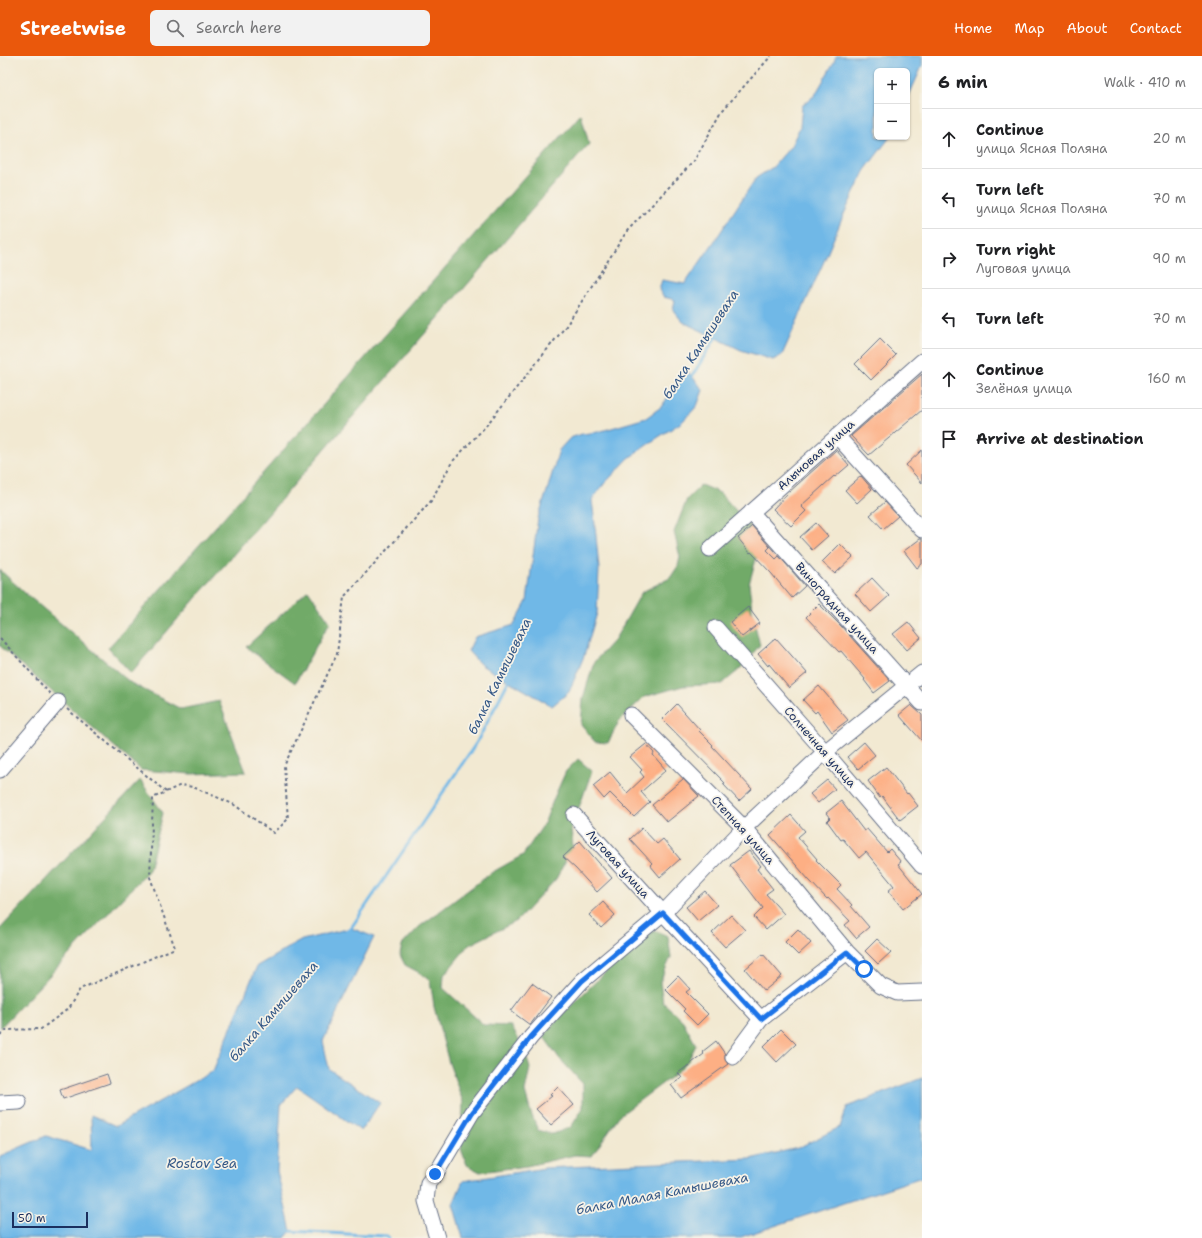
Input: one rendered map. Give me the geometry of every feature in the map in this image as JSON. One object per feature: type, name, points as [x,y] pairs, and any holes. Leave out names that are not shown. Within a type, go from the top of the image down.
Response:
[{"type":"street","name":"Алычовая улица","points":[[710,549],[921,362]]},
{"type":"street","points":[[837,436],[922,530]]},
{"type":"street","name":"Виноградная улица","points":[[751,512],[922,703]]},
{"type":"street","name":"Солнечная улица","points":[[716,628],[825,752],[922,866]]},
{"type":"street","points":[[437,1238],[426,1201],[428,1183],[472,1113],[531,1037],[582,981],[663,913],[744,828],[825,752],[907,687],[922,673]]},
{"type":"street","points":[[0,770],[58,702]]},
{"type":"street","name":"Степная улица","points":[[631,715],[744,828],[847,952],[881,986],[897,993],[922,992]]},
{"type":"street","name":"Луговая улица","points":[[574,815],[761,1019]]},
{"type":"street","points":[[733,1056],[761,1019],[847,952]]},
{"type":"street","points":[[0,1104],[19,1102]]},
{"type":"path","points":[[0,1035],[6,1030],[41,1029],[68,1009],[80,989],[125,968],[175,948],[150,877],[153,798],[181,785],[193,787],[233,804],[274,833],[288,819],[284,766],[337,654],[344,597],[431,501],[452,462],[485,427],[566,326],[627,230],[694,162],[722,111],[771,56]]},
{"type":"path","points":[[0,638],[58,702],[166,792]]},
{"type":"green space","points":[[581,114],[589,144],[131,673],[108,648]]},
{"type":"green space","points":[[701,485],[720,493],[756,532],[758,552],[749,584],[753,617],[760,645],[739,670],[722,684],[683,686],[644,697],[619,721],[608,743],[595,742],[581,725],[583,698],[594,662],[615,639],[642,592],[670,578],[678,566],[680,557],[674,532],[687,499]]},
{"type":"green space","points":[[0,570],[131,683],[181,709],[219,701],[246,772],[191,774],[141,770],[0,646]]},
{"type":"green space","points":[[308,590],[330,622],[295,683],[246,647]]},
{"type":"green space","points":[[578,759],[592,771],[571,830],[573,847],[556,879],[517,921],[469,945],[444,975],[443,988],[484,1025],[511,1026],[523,1047],[530,1068],[525,1092],[531,1113],[538,1130],[553,1134],[571,1127],[583,1108],[583,1084],[559,1058],[544,1037],[557,1019],[635,944],[653,930],[668,936],[671,957],[660,982],[663,1002],[683,1021],[696,1045],[688,1061],[675,1074],[619,1116],[592,1156],[575,1155],[527,1166],[480,1172],[467,1165],[461,1149],[463,1102],[449,1063],[434,1007],[430,981],[420,973],[405,965],[400,955],[402,945],[419,927],[491,873],[523,855],[544,824],[566,771]]},
{"type":"green space","points":[[140,780],[163,813],[149,870],[0,1028],[0,929]]},
{"type":"water","points":[[836,56],[922,56],[922,66],[910,93],[910,68],[874,68],[874,140],[888,140],[865,170],[782,355],[773,360],[741,350],[683,322],[673,310],[675,300],[664,297],[659,290],[662,280],[685,284],[756,178],[773,167],[791,146],[800,127],[802,106],[815,95]]},
{"type":"water","points":[[688,372],[703,390],[697,406],[682,422],[629,458],[604,484],[592,500],[599,569],[597,613],[584,656],[569,692],[552,706],[481,665],[468,651],[475,637],[514,625],[527,601],[538,518],[559,450],[570,438],[582,434],[598,432],[646,418],[661,407],[673,390],[681,373]]},
{"type":"water","name":"Rostov Sea","points":[[351,928],[374,937],[323,1041],[329,1069],[380,1103],[361,1131],[297,1086],[281,1105],[277,1171],[291,1231],[285,1238],[0,1238],[0,1156],[46,1136],[92,1150],[91,1115],[116,1126],[213,1071],[257,966],[302,940]]},
{"type":"water","points":[[922,1078],[922,1177],[738,1238],[463,1238],[453,1204],[463,1181],[545,1168],[750,1159],[798,1148],[840,1127],[847,1107]]},
{"type":"building","points":[[880,339],[896,355],[871,380],[855,364]]},
{"type":"building","points":[[922,374],[922,410],[869,455],[851,436]]},
{"type":"building","points":[[836,450],[849,465],[835,477],[834,476],[801,506],[806,511],[791,526],[773,509],[788,493]]},
{"type":"building","points":[[922,450],[922,483],[906,465]]},
{"type":"building","points":[[861,476],[872,489],[857,503],[845,490]]},
{"type":"building","points":[[885,502],[898,516],[883,529],[870,515]]},
{"type":"building","points":[[816,523],[828,536],[812,550],[800,537]]},
{"type":"building","points":[[752,526],[770,547],[767,550],[776,559],[779,556],[805,586],[792,598],[738,538]]},
{"type":"building","points":[[922,539],[922,564],[917,568],[904,551]]},
{"type":"building","points":[[840,544],[853,557],[835,574],[822,562]]},
{"type":"building","points":[[872,578],[889,596],[871,612],[855,594]]},
{"type":"building","points":[[819,604],[841,626],[890,681],[874,693],[864,680],[865,679],[841,651],[839,652],[806,617]]},
{"type":"building","points":[[748,607],[760,623],[742,637],[730,622]]},
{"type":"building","points":[[908,622],[921,638],[907,650],[893,634]]},
{"type":"building","points":[[776,638],[807,673],[789,688],[769,664],[768,666],[758,654]]},
{"type":"building","points":[[819,686],[848,720],[832,732],[817,711],[815,713],[803,700]]},
{"type":"building","points":[[677,704],[700,730],[699,731],[713,745],[712,746],[752,789],[739,801],[723,784],[725,783],[662,719]]},
{"type":"building","points":[[911,705],[922,715],[922,741],[899,715]]},
{"type":"building","points":[[864,742],[875,755],[858,769],[847,757]]},
{"type":"building","points":[[646,744],[666,770],[641,792],[650,802],[634,817],[610,793],[604,799],[593,786],[610,772],[627,793],[644,777],[640,772],[642,770],[630,757]]},
{"type":"building","points":[[886,767],[918,806],[900,820],[882,796],[880,798],[868,781]]},
{"type":"building","points":[[683,779],[699,796],[667,822],[652,805]]},
{"type":"building","points":[[827,780],[835,789],[818,803],[810,794]]},
{"type":"building","points":[[841,801],[864,831],[867,829],[887,852],[890,849],[901,862],[898,864],[922,894],[903,909],[888,891],[894,886],[866,852],[859,858],[843,839],[841,840],[827,821],[830,818],[826,813]]},
{"type":"building","points":[[791,815],[805,831],[798,837],[817,859],[816,860],[841,885],[837,889],[869,927],[856,938],[845,925],[850,921],[809,880],[770,835]]},
{"type":"building","points":[[642,828],[657,844],[663,839],[680,859],[660,877],[650,865],[652,863],[630,839]]},
{"type":"building","points":[[580,841],[612,878],[597,892],[563,857]]},
{"type":"building","points":[[749,851],[761,866],[757,869],[773,889],[766,894],[784,914],[766,930],[754,917],[763,908],[730,865]]},
{"type":"building","points":[[705,891],[717,905],[698,921],[686,907]]},
{"type":"building","points":[[603,902],[615,915],[601,928],[589,915]]},
{"type":"building","points":[[731,915],[745,930],[725,947],[712,933]]},
{"type":"building","points":[[798,929],[811,943],[798,955],[785,942]]},
{"type":"building","points":[[877,939],[891,952],[878,964],[865,951]]},
{"type":"building","points":[[763,954],[782,976],[764,991],[745,969]]},
{"type":"building","points":[[678,976],[690,989],[686,992],[708,1014],[697,1025],[683,1011],[685,1009],[665,989]]},
{"type":"building","points":[[532,983],[551,997],[530,1025],[511,1011]]},
{"type":"building","points":[[781,1029],[796,1044],[777,1062],[763,1047]]},
{"type":"building","points":[[716,1041],[725,1054],[725,1060],[728,1064],[681,1098],[671,1085],[682,1078],[678,1073],[704,1054],[702,1052]]},
{"type":"building","points":[[107,1074],[110,1083],[63,1099],[60,1090]]},
{"type":"building","points":[[558,1087],[574,1105],[551,1125],[536,1109],[552,1096],[550,1095]]},
{"type":"waterway","name":"балка Камышеваха","points":[[691,378],[717,335]]},
{"type":"waterway","name":"балка Камышеваха","points":[[349,931],[477,742],[510,678]]},
{"type":"waterway","name":"балка Малая Камышеваха","points":[[288,1231],[387,1236],[389,1238]]},
{"type":"route","points":[[435,1174],[472,1113],[531,1037],[582,981],[663,913],[761,1019],[847,952],[864,969]]}]
